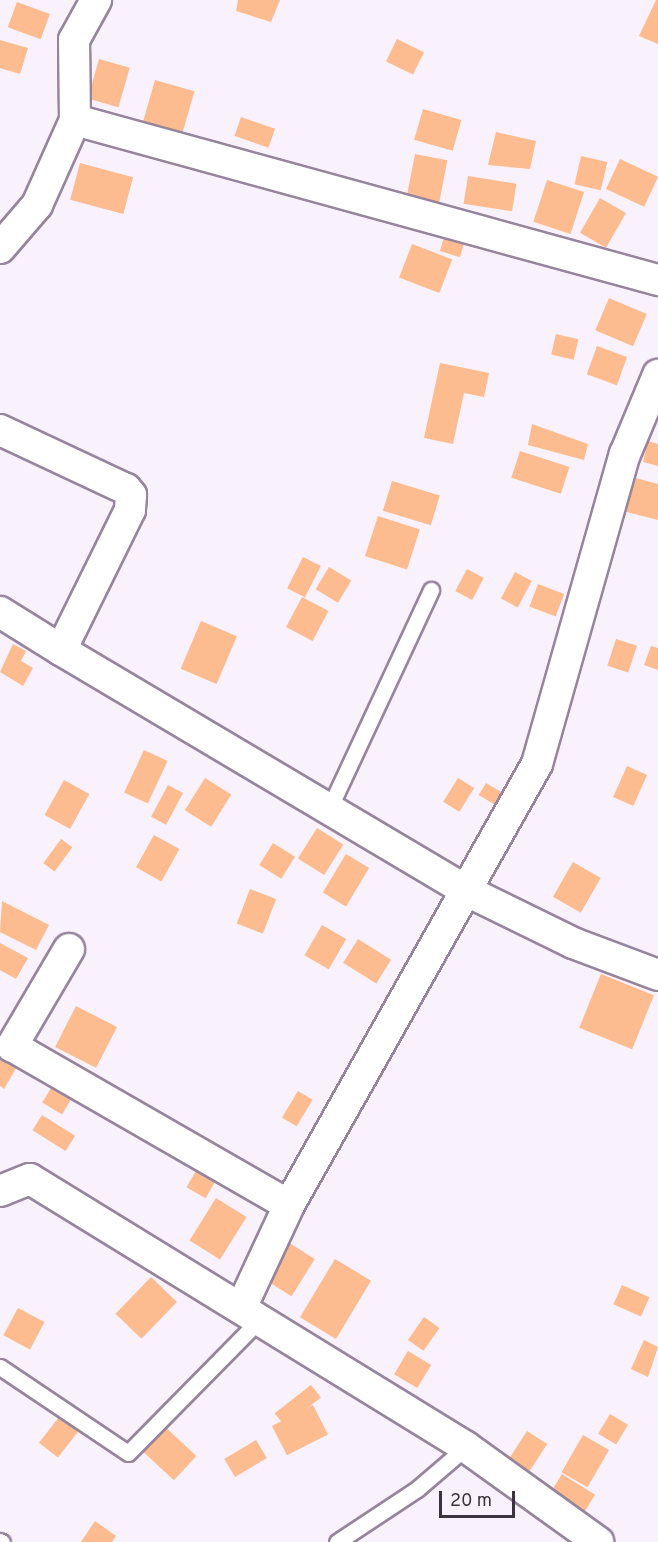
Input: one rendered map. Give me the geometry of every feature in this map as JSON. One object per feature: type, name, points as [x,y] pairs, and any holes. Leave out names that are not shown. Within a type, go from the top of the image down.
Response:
[{"type":"street","points":[[0,248],[37,205],[75,120],[74,40],[96,0]]},
{"type":"street","points":[[75,120],[658,280]]},
{"type":"street","points":[[252,1312],[289,1205],[469,892],[537,764],[625,454],[658,375]]},
{"type":"street","points":[[0,430],[126,489],[131,495],[130,510],[61,650]]},
{"type":"street","points":[[0,612],[328,811],[469,892],[573,943],[658,975]]},
{"type":"street","points":[[69,950],[12,1046],[289,1205]]},
{"type":"street","points":[[0,1191],[30,1179],[252,1312],[466,1447],[598,1542]]},
{"type":"lane","points":[[328,811],[431,590]]},
{"type":"lane","points":[[0,1367],[128,1453],[252,1312]]},
{"type":"lane","points":[[337,1542],[417,1489],[466,1447]]},
{"type":"building","points":[[238,0],[280,0],[271,22],[236,11]]},
{"type":"building","points":[[658,0],[658,44],[639,36]]},
{"type":"building","points":[[17,2],[50,14],[41,39],[8,27]]},
{"type":"building","points":[[397,39],[424,52],[413,75],[386,61]]},
{"type":"building","points":[[0,40],[28,48],[20,74],[0,68]]},
{"type":"building","points":[[99,59],[130,68],[118,107],[88,98]]},
{"type":"building","points":[[155,80],[194,91],[182,135],[143,123]]},
{"type":"building","points":[[423,109],[461,120],[453,151],[414,140]]},
{"type":"building","points":[[241,117],[275,129],[269,148],[234,136]]},
{"type":"building","points":[[496,132],[536,141],[530,169],[488,165]]},
{"type":"building","points":[[415,154],[447,160],[439,203],[407,197]]},
{"type":"building","points":[[581,156],[607,162],[601,190],[574,184]]},
{"type":"building","points":[[620,159],[658,177],[644,207],[606,189]]},
{"type":"building","points":[[80,163],[133,177],[123,214],[70,200]]},
{"type":"building","points":[[468,176],[516,184],[512,211],[464,204]]},
{"type":"building","points":[[547,180],[584,192],[570,234],[533,222]]},
{"type":"building","points":[[600,198],[626,213],[606,248],[580,233]]},
{"type":"building","points":[[446,231],[466,237],[460,257],[440,251]]},
{"type":"building","points":[[412,244],[452,259],[439,293],[399,278]]},
{"type":"building","points":[[609,298],[647,314],[633,346],[595,330]]},
{"type":"building","points":[[556,334],[578,339],[574,360],[551,354]]},
{"type":"building","points":[[597,346],[627,357],[617,385],[587,374]]},
{"type":"building","points":[[440,363],[489,373],[484,397],[464,393],[453,444],[424,438]]},
{"type":"building","points":[[532,424],[588,444],[584,460],[528,445]]},
{"type":"building","points":[[648,441],[658,444],[658,466],[643,462]]},
{"type":"building","points":[[520,451],[569,467],[561,494],[511,478]]},
{"type":"building","points":[[628,476],[658,484],[658,520],[619,510]]},
{"type":"building","points":[[392,481],[440,496],[431,525],[383,511]]},
{"type":"building","points":[[378,516],[420,530],[407,570],[365,556]]},
{"type":"building","points":[[303,557],[321,566],[305,597],[287,588]]},
{"type":"building","points":[[329,567],[351,580],[338,603],[316,589]]},
{"type":"building","points":[[467,569],[484,578],[472,600],[455,591]]},
{"type":"building","points":[[515,572],[532,581],[518,607],[501,598]]},
{"type":"building","points":[[538,584],[564,594],[556,616],[529,606]]},
{"type":"building","points":[[302,597],[328,611],[313,641],[286,627]]},
{"type":"building","points":[[201,621],[237,636],[217,684],[181,669]]},
{"type":"building","points":[[616,639],[637,646],[628,672],[607,666]]},
{"type":"building","points":[[13,644],[26,651],[21,661],[33,668],[23,686],[0,672]]},
{"type":"building","points":[[651,646],[658,648],[658,670],[644,665]]},
{"type":"building","points":[[144,750],[168,761],[148,804],[124,793]]},
{"type":"building","points":[[627,766],[647,775],[633,806],[613,797]]},
{"type":"building","points":[[205,778],[231,794],[211,827],[185,810]]},
{"type":"building","points":[[458,778],[474,788],[459,812],[443,802]]},
{"type":"building","points":[[64,780],[89,794],[70,829],[45,815]]},
{"type":"building","points":[[486,783],[504,794],[497,806],[479,795]]},
{"type":"building","points":[[168,785],[183,793],[166,825],[151,817]]},
{"type":"building","points":[[317,828],[343,844],[324,875],[298,859]]},
{"type":"building","points":[[154,835],[179,849],[161,881],[136,867]]},
{"type":"building","points":[[61,839],[72,847],[55,871],[43,863]]},
{"type":"building","points":[[273,843],[295,857],[281,879],[259,865]]},
{"type":"building","points":[[346,854],[369,868],[346,906],[323,893]]},
{"type":"building","points":[[573,862],[601,878],[581,913],[553,897]]},
{"type":"building","points":[[250,889],[276,899],[263,934],[237,924]]},
{"type":"building","points":[[2,901],[49,925],[36,950],[0,932]]},
{"type":"building","points":[[322,925],[346,939],[329,969],[304,955]]},
{"type":"building","points":[[358,939],[391,960],[376,983],[343,963]]},
{"type":"building","points":[[0,943],[28,958],[16,979],[0,970]]},
{"type":"building","points":[[601,974],[654,995],[632,1049],[579,1028]]},
{"type":"building","points":[[76,1006],[117,1027],[96,1068],[55,1047]]},
{"type":"building","points":[[0,1052],[19,1063],[4,1089],[0,1086]]},
{"type":"building","points":[[51,1088],[71,1100],[62,1114],[42,1103]]},
{"type":"building","points":[[298,1091],[313,1100],[297,1126],[282,1118]]},
{"type":"building","points":[[42,1115],[75,1136],[66,1151],[32,1130]]},
{"type":"building","points":[[197,1169],[216,1180],[206,1198],[186,1187]]},
{"type":"building","points":[[216,1198],[247,1217],[220,1259],[190,1240]]},
{"type":"building","points":[[286,1241],[315,1259],[292,1296],[263,1278]]},
{"type":"building","points":[[335,1259],[371,1281],[336,1339],[300,1317]]},
{"type":"building","points":[[151,1277],[177,1302],[141,1339],[116,1314]]},
{"type":"building","points":[[622,1285],[649,1297],[641,1316],[613,1304]]},
{"type":"building","points":[[18,1308],[44,1322],[30,1349],[3,1335]]},
{"type":"building","points":[[424,1317],[440,1328],[424,1351],[408,1340]]},
{"type":"building","points":[[644,1340],[658,1347],[648,1377],[631,1369]]},
{"type":"building","points":[[408,1351],[431,1365],[417,1388],[394,1374]]},
{"type":"building","points":[[311,1385],[321,1398],[285,1426],[275,1413]]},
{"type":"building","points":[[313,1405],[328,1434],[287,1455],[272,1426]]},
{"type":"building","points":[[63,1412],[82,1427],[58,1458],[39,1443]]},
{"type":"building","points":[[610,1414],[628,1425],[616,1445],[598,1434]]},
{"type":"building","points":[[162,1424],[196,1456],[174,1480],[139,1448]]},
{"type":"building","points":[[527,1431],[547,1444],[529,1472],[509,1459]]},
{"type":"building","points":[[583,1435],[609,1450],[587,1487],[562,1472]]},
{"type":"building","points":[[256,1440],[267,1458],[235,1477],[224,1459]]},
{"type":"building","points":[[562,1474],[595,1495],[583,1514],[550,1494]]},
{"type":"building","points":[[95,1521],[116,1536],[112,1542],[81,1542]]}]
